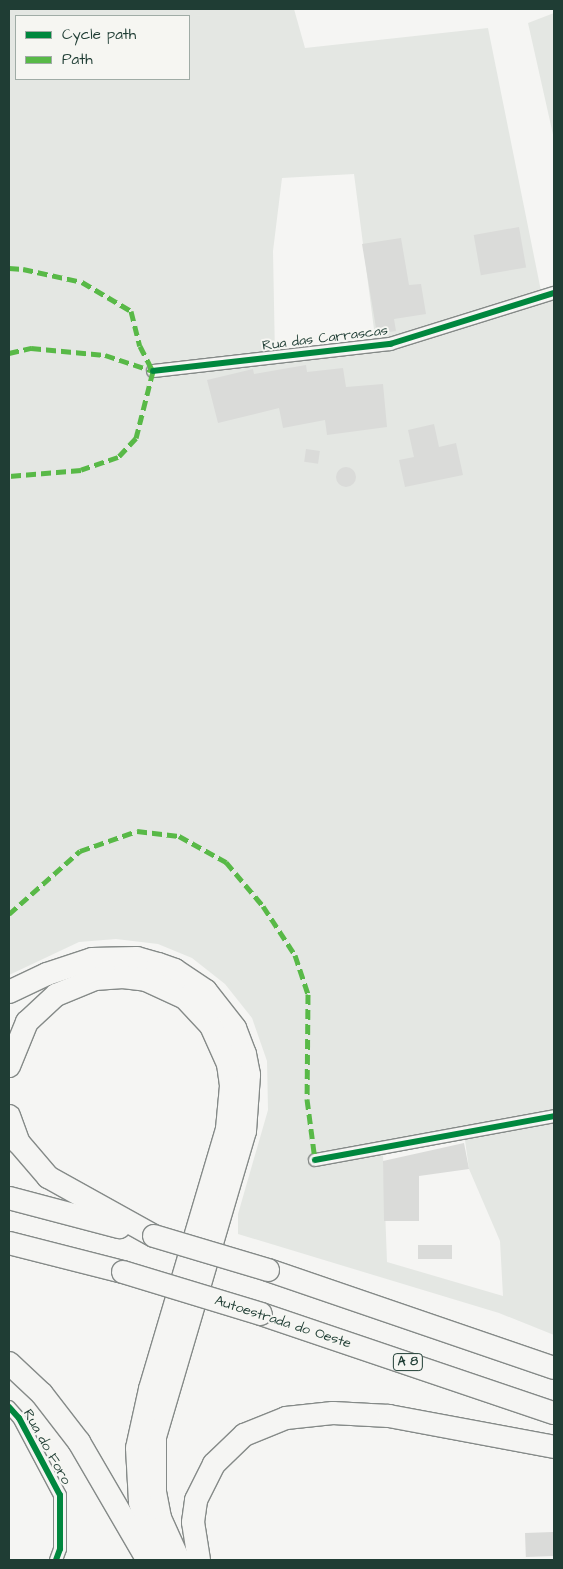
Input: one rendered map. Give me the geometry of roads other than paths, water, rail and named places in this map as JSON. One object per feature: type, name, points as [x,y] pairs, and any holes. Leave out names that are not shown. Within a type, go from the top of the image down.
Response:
[{"type":"highway","points":[[9,992],[47,974],[92,959],[114,957],[151,962],[175,970],[206,990],[235,1028],[245,1054],[249,1075],[245,1131],[155,1437],[155,1492],[160,1518],[179,1560]]},
{"type":"highway","points":[[9,1066],[27,1022],[51,999],[74,986],[95,979],[123,977],[146,980],[185,998],[211,1026],[228,1064],[231,1086],[227,1130],[150,1389],[138,1439],[140,1502],[146,1525],[161,1560]]},
{"type":"highway","points":[[9,1116],[19,1143],[48,1177],[154,1236]]},
{"type":"highway","points":[[9,1198],[154,1236],[268,1270],[554,1368]]},
{"type":"highway","name":"Autoestrada do Oeste","points":[[9,1243],[123,1272],[261,1314],[554,1413]]},
{"type":"highway","points":[[9,1363],[42,1394],[79,1442],[148,1560]]},
{"type":"highway","points":[[199,1560],[193,1522],[195,1507],[214,1464],[244,1435],[286,1418],[334,1413],[388,1416],[554,1447]]},
{"type":"street","name":"Rua das Carrascas","points":[[153,371],[390,344],[554,293]]},
{"type":"street","points":[[315,1160],[554,1116]]},
{"type":"street","name":"Rua do Foro","points":[[9,1407],[20,1418],[60,1495],[60,1549],[56,1560]]}]
